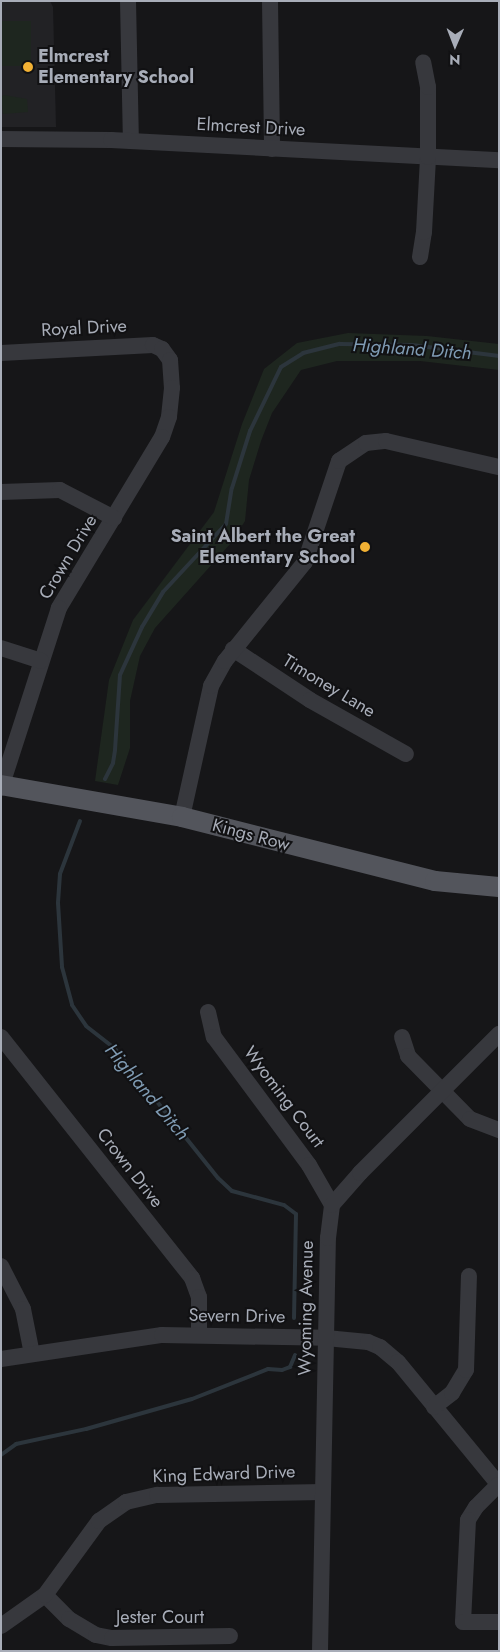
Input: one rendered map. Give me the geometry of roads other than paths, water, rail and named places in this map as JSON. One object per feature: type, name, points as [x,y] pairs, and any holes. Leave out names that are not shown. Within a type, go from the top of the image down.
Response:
[{"type":"main road","name":"Kings Row","points":[[2,786],[182,817],[435,881],[499,887]]},
{"type":"street","points":[[128,1],[131,141]]},
{"type":"street","points":[[270,1],[272,148]]},
{"type":"street","points":[[420,257],[424,232],[428,157],[428,87],[423,62]]},
{"type":"street","name":"Elmcrest Drive","points":[[1,139],[131,141],[499,160]]},
{"type":"street","name":"Royal Drive","points":[[1,353],[138,344],[153,345],[166,353]]},
{"type":"street","name":"Crown Drive","points":[[2,786],[59,608],[168,425],[172,388],[166,353]]},
{"type":"street","points":[[182,817],[211,686],[233,649],[304,562],[333,471],[346,454],[366,443],[386,441],[499,468]]},
{"type":"street","points":[[1,492],[60,490],[114,518]]},
{"type":"street","points":[[1,648],[41,661]]},
{"type":"street","name":"Timoney Lane","points":[[233,649],[310,700],[406,754]]},
{"type":"street","name":"Wyoming Court","points":[[208,1012],[214,1037],[309,1165],[332,1205]]},
{"type":"street","points":[[332,1205],[360,1173],[499,1034]]},
{"type":"street","name":"Crown Drive","points":[[1,1037],[192,1278],[199,1297],[199,1335]]},
{"type":"street","points":[[402,1037],[408,1056],[470,1119],[499,1130]]},
{"type":"street","name":"Wyoming Avenue","points":[[320,1651],[328,1238],[332,1205]]},
{"type":"street","points":[[1,1266],[23,1309],[32,1354]]},
{"type":"street","points":[[434,1407],[452,1392],[466,1370],[469,1276]]},
{"type":"street","name":"Severn Drive","points":[[1,1359],[136,1337],[199,1335],[326,1338],[380,1347],[398,1362],[499,1485]]},
{"type":"street","points":[[499,1485],[468,1520],[463,1622],[499,1622]]},
{"type":"street","name":"King Edward Drive","points":[[1,1626],[45,1595],[99,1521],[126,1502],[157,1495],[323,1492]]},
{"type":"street","name":"Jester Court","points":[[45,1595],[68,1619],[96,1635],[112,1638],[230,1636]]},
{"type":"waterway","name":"Highland Ditch","points":[[105,779],[113,763],[115,750],[120,675],[142,627],[163,592],[226,524],[232,488],[250,431],[281,367],[303,353],[340,344],[412,345],[499,356]]},
{"type":"waterway","name":"Highland Ditch","points":[[80,821],[60,874],[58,903],[62,967],[72,1005],[86,1026],[115,1049],[218,1178],[232,1191],[284,1205],[296,1214],[294,1318]]},
{"type":"waterway","name":"Highland Ditch","points":[[1,1455],[16,1444],[86,1429],[192,1399],[268,1369],[282,1370],[290,1367],[295,1355]]},
{"type":"place","name":"Elmcrest Elementary School","points":[[28,67]]},
{"type":"place","name":"Saint Albert the Great Elementary School","points":[[365,547]]}]
